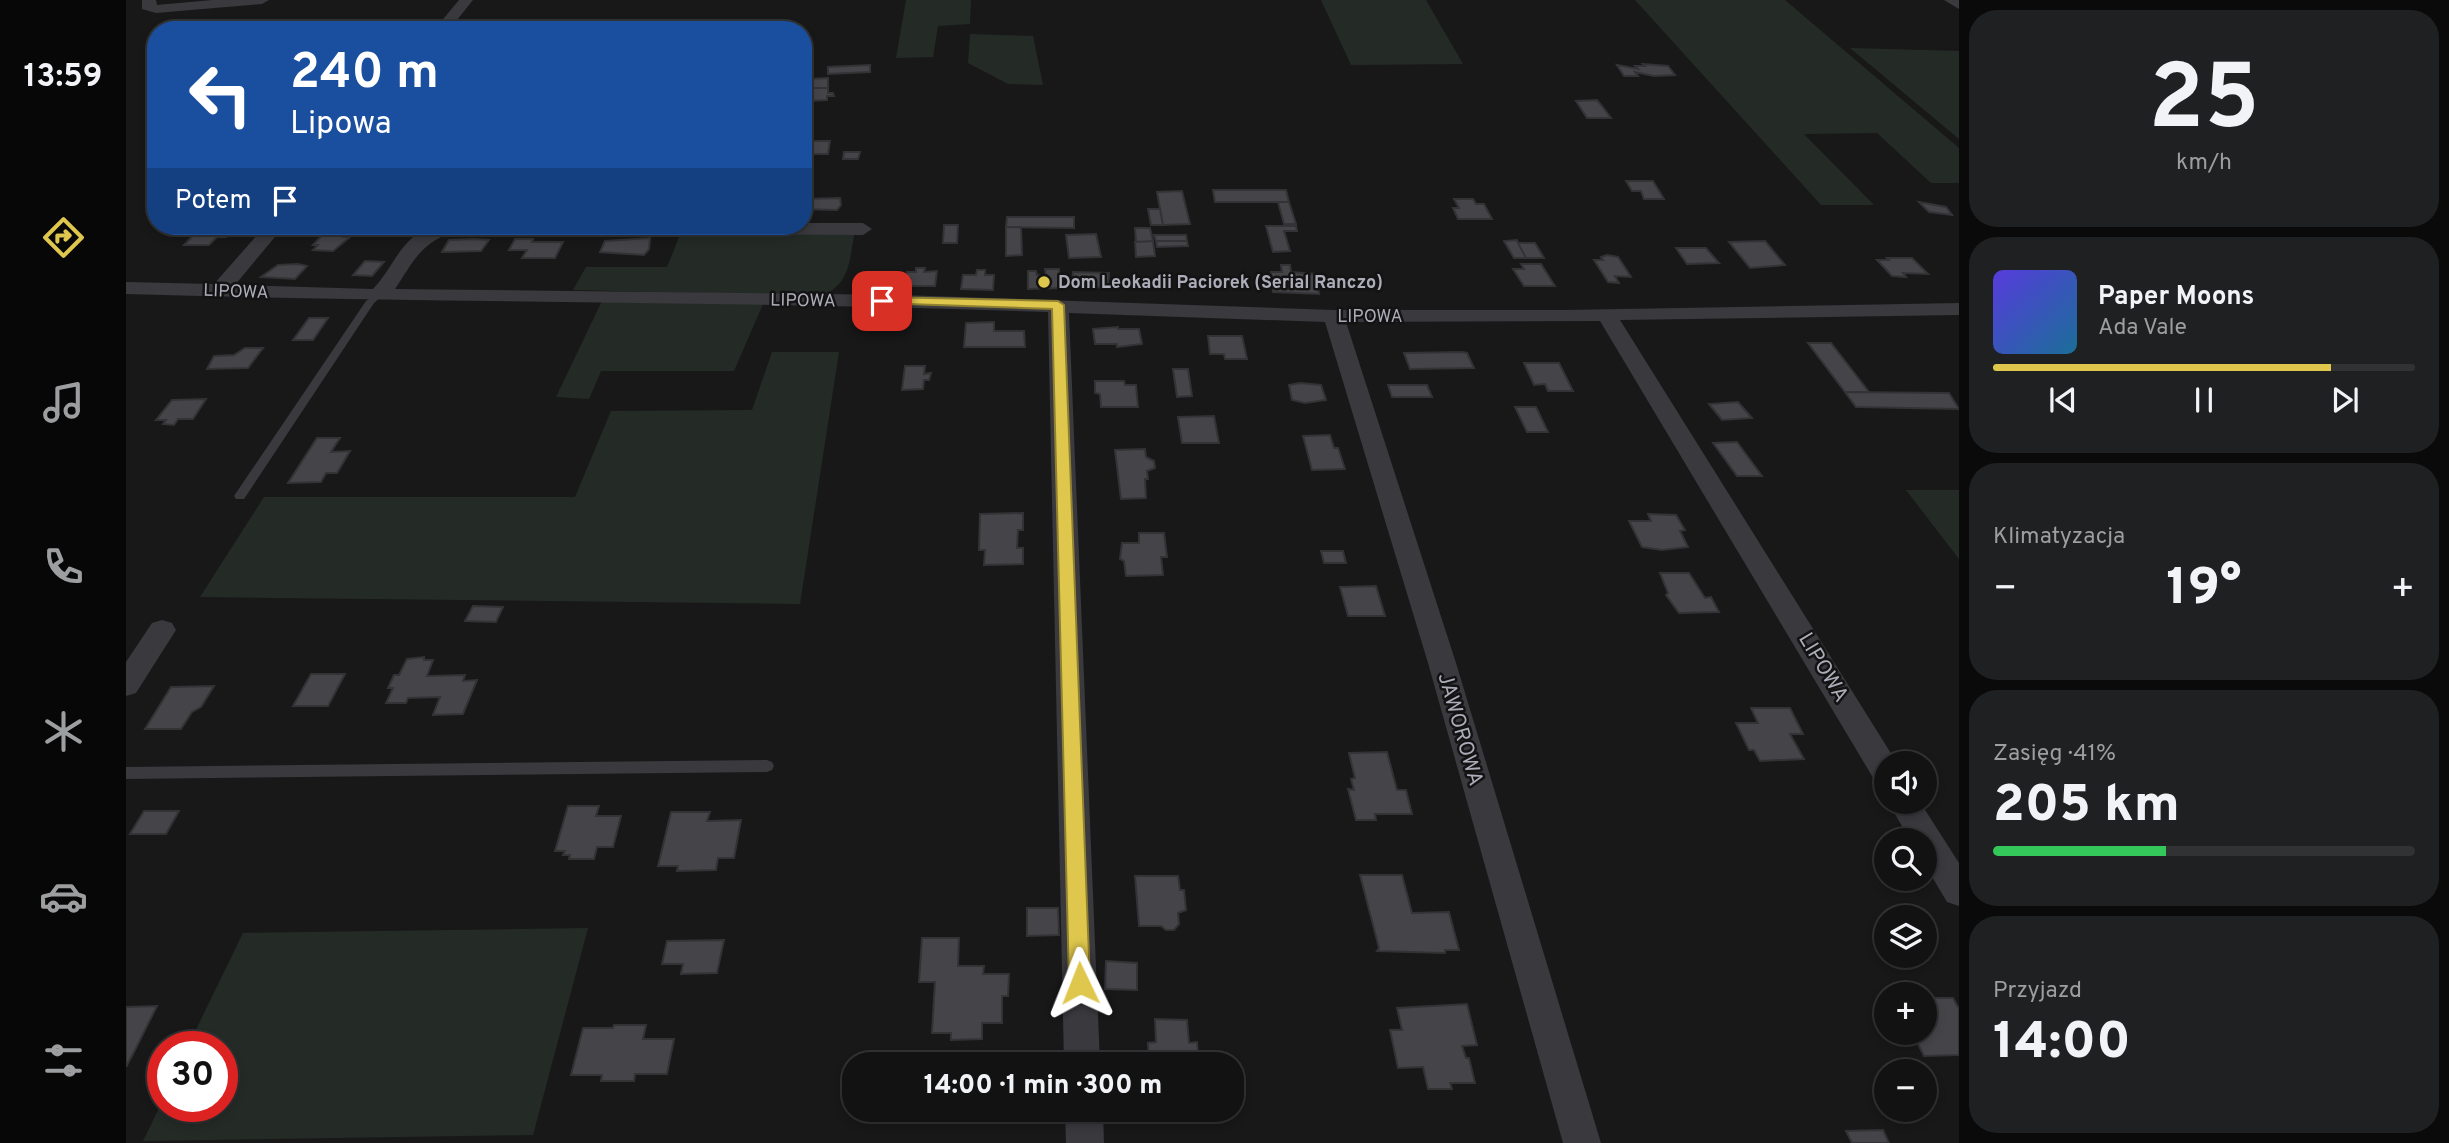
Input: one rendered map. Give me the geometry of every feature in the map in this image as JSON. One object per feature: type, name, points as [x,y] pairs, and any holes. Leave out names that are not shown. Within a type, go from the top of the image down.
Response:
[{"type":"street","points":[[149,0],[147,6],[156,9],[262,0]]},
{"type":"street","points":[[448,21],[466,0]]},
{"type":"street","points":[[1953,0],[1959,4]]},
{"type":"street","points":[[812,229],[863,229]]},
{"type":"street","points":[[220,290],[267,235]]},
{"type":"street","points":[[378,295],[385,289],[413,246],[430,235]]},
{"type":"street","name":"LIPOWA","points":[[126,288],[378,295],[1058,305],[1334,316],[1565,316],[1959,309]]},
{"type":"street","points":[[1058,305],[1082,1052]]},
{"type":"street","name":"LIPOWA","points":[[1606,314],[1874,752]]},
{"type":"street","name":"JAWOROWA","points":[[1334,316],[1414,572],[1582,1143]]},
{"type":"street","points":[[126,685],[162,630]]},
{"type":"street","points":[[1911,814],[1959,892]]},
{"type":"street","points":[[1084,1122],[1085,1143]]},
{"type":"lane","points":[[240,496],[371,301],[378,295]]},
{"type":"lane","points":[[126,773],[767,766]]},
{"type":"shaded area","points":[[906,0],[971,0],[970,24],[938,26],[933,57],[896,58]]},
{"type":"shaded area","points":[[1321,0],[1426,0],[1463,64],[1351,65]]},
{"type":"shaded area","points":[[1635,0],[1785,0],[1959,148],[1959,183],[1931,183],[1877,133],[1804,134],[1874,205],[1821,205]]},
{"type":"shaded area","points":[[970,34],[1033,36],[1043,85],[1008,84],[968,63]]},
{"type":"shaded area","points":[[1850,48],[1959,51],[1959,139]]},
{"type":"shaded area","points":[[812,231],[855,231],[850,261],[844,277],[822,296],[573,290],[586,267],[667,267],[680,235],[812,235]]},
{"type":"shaded area","points":[[602,301],[763,304],[734,371],[601,371],[589,399],[556,397]]},
{"type":"shaded area","points":[[772,352],[839,352],[800,604],[200,597],[264,497],[575,497],[611,411],[752,410]]},
{"type":"shaded area","points":[[1906,490],[1959,490],[1959,559]]},
{"type":"shaded area","points":[[588,928],[533,1135],[143,1141],[152,1122],[238,1122],[238,1031],[195,1031],[243,933]]},
{"type":"building","points":[[1643,64],[1668,66],[1675,75],[1654,76],[1635,72],[1638,76],[1624,76],[1617,65],[1638,69],[1635,66],[1645,66]]},
{"type":"building","points":[[870,65],[870,72],[828,74],[828,67]]},
{"type":"building","points":[[828,78],[828,88],[812,88],[812,79]]},
{"type":"building","points":[[812,88],[828,88],[828,93],[833,93],[834,96],[827,96],[827,100],[812,101]]},
{"type":"building","points":[[1597,100],[1611,118],[1587,118],[1576,101]]},
{"type":"building","points":[[812,141],[830,141],[828,154],[812,154]]},
{"type":"building","points":[[844,152],[860,152],[858,159],[843,159]]},
{"type":"building","points":[[1626,181],[1653,181],[1664,199],[1644,199],[1641,191],[1632,191]]},
{"type":"building","points":[[1213,190],[1286,190],[1289,202],[1215,202]]},
{"type":"building","points":[[1182,191],[1190,224],[1163,225],[1157,192]]},
{"type":"building","points":[[840,198],[841,205],[837,210],[812,209],[812,199]]},
{"type":"building","points":[[1454,199],[1473,199],[1476,204],[1484,204],[1492,219],[1458,219],[1453,208],[1459,208]]},
{"type":"building","points":[[1278,202],[1289,202],[1296,224],[1284,224]]},
{"type":"building","points":[[1919,202],[1946,207],[1952,215],[1929,212]]},
{"type":"building","points":[[1148,209],[1160,209],[1163,225],[1151,225]]},
{"type":"building","points":[[1007,217],[1074,217],[1074,228],[1006,227]]},
{"type":"building","points":[[944,225],[958,225],[957,243],[943,243]]},
{"type":"building","points":[[1266,226],[1296,226],[1297,231],[1284,231],[1290,251],[1273,252]]},
{"type":"building","points":[[1006,227],[1021,227],[1022,255],[1006,256]]},
{"type":"building","points":[[1135,228],[1150,228],[1153,241],[1136,242]]},
{"type":"building","points":[[1096,234],[1101,257],[1069,258],[1066,235]]},
{"type":"building","points":[[193,235],[228,235],[217,237],[209,245],[184,245]]},
{"type":"building","points":[[322,235],[350,237],[333,251],[313,250],[318,245],[313,245]]},
{"type":"building","points":[[1154,235],[1186,235],[1187,241],[1156,241]]},
{"type":"building","points":[[650,238],[649,249],[644,255],[600,252],[605,241]]},
{"type":"building","points":[[515,239],[563,242],[555,258],[522,258],[527,250],[509,250]]},
{"type":"building","points":[[449,240],[489,240],[481,251],[442,252]]},
{"type":"building","points":[[1517,240],[1526,258],[1514,258],[1504,241]]},
{"type":"building","points":[[1153,241],[1155,256],[1136,257],[1135,242]]},
{"type":"building","points":[[1156,241],[1187,241],[1188,246],[1157,247]]},
{"type":"building","points":[[1765,241],[1785,265],[1750,268],[1729,242]]},
{"type":"building","points":[[1518,243],[1535,243],[1544,258],[1526,258]]},
{"type":"building","points":[[1676,248],[1706,248],[1719,263],[1687,264]]},
{"type":"building","points":[[1601,257],[1618,257],[1631,277],[1615,276],[1619,283],[1608,282],[1594,260],[1603,260]]},
{"type":"building","points":[[1887,258],[1912,258],[1928,274],[1903,273],[1906,277],[1892,276],[1877,260],[1889,260]]},
{"type":"building","points":[[365,261],[384,262],[372,276],[353,275]]},
{"type":"building","points":[[1521,264],[1541,264],[1555,286],[1524,286],[1513,269],[1524,269]]},
{"type":"building","points":[[278,265],[307,266],[295,279],[261,277]]},
{"type":"building","points":[[1281,265],[1290,265],[1291,272],[1316,274],[1319,294],[1273,292],[1271,272],[1282,272]]},
{"type":"building","points":[[916,268],[925,268],[924,272],[937,271],[935,286],[905,286],[907,272],[916,272]]},
{"type":"building","name":"Dom Leokadii Paciorek (Serial Ranczo)","points":[[1045,269],[1059,269],[1061,288],[1028,289],[1028,271],[1036,271],[1037,275],[1046,276]]},
{"type":"building","points":[[977,270],[985,270],[985,275],[994,275],[993,290],[961,289],[963,275],[976,275]]},
{"type":"building","points":[[1073,272],[1109,273],[1108,288],[1072,286]]},
{"type":"building","points":[[309,318],[328,318],[313,340],[293,340]]},
{"type":"building","points":[[994,322],[994,331],[1024,331],[1025,347],[964,347],[966,323]]},
{"type":"building","points":[[1093,329],[1139,329],[1142,344],[1117,347],[1117,344],[1095,344]]},
{"type":"building","points":[[1208,336],[1242,336],[1247,359],[1225,359],[1224,354],[1210,354]]},
{"type":"building","points":[[1808,343],[1831,343],[1869,392],[1845,392]]},
{"type":"building","points":[[245,348],[263,348],[248,368],[207,369],[214,356],[234,355]]},
{"type":"building","points":[[1404,353],[1467,353],[1474,368],[1410,369]]},
{"type":"building","points":[[1524,363],[1559,363],[1573,391],[1548,391],[1545,384],[1534,385]]},
{"type":"building","points":[[905,366],[925,366],[924,374],[931,373],[929,380],[924,380],[923,389],[902,390]]},
{"type":"building","points":[[1173,369],[1188,369],[1192,396],[1177,397]]},
{"type":"building","points":[[1095,381],[1124,381],[1125,385],[1136,385],[1138,407],[1101,407],[1100,394],[1095,393]]},
{"type":"building","points":[[1289,385],[1321,385],[1326,400],[1305,403],[1292,400]]},
{"type":"building","points":[[1388,385],[1427,385],[1432,397],[1392,397]]},
{"type":"building","points":[[1845,392],[1949,393],[1959,409],[1856,407]]},
{"type":"building","points":[[206,399],[193,419],[178,419],[174,425],[163,424],[166,420],[156,420],[172,400]]},
{"type":"building","points":[[1738,402],[1752,418],[1722,420],[1709,404]]},
{"type":"building","points":[[1515,407],[1536,407],[1548,432],[1527,432]]},
{"type":"building","points":[[1214,416],[1219,443],[1182,443],[1178,417]]},
{"type":"building","points":[[1330,435],[1345,469],[1312,470],[1303,436]]},
{"type":"building","points":[[317,438],[340,438],[331,452],[350,451],[337,473],[326,473],[321,482],[288,483]]},
{"type":"building","points":[[1737,442],[1762,476],[1737,476],[1713,443]]},
{"type":"building","points":[[1145,449],[1146,457],[1154,461],[1155,468],[1147,471],[1146,498],[1121,499],[1115,450]]},
{"type":"building","points":[[1023,513],[1023,530],[1018,530],[1017,548],[1023,548],[1023,564],[984,565],[985,550],[979,550],[980,514]]},
{"type":"building","points":[[1648,514],[1676,515],[1685,530],[1680,531],[1688,547],[1662,550],[1642,547],[1629,521],[1651,521]]},
{"type":"building","points":[[1139,533],[1164,533],[1167,557],[1161,557],[1163,575],[1126,576],[1124,561],[1120,559],[1122,543],[1139,543]]},
{"type":"building","points":[[1321,551],[1343,551],[1346,563],[1324,563]]},
{"type":"building","points":[[1660,573],[1689,573],[1705,598],[1711,597],[1719,612],[1679,613],[1666,595],[1668,593]]},
{"type":"building","points":[[1376,586],[1385,616],[1348,616],[1340,587]]},
{"type":"building","points":[[473,606],[503,607],[496,622],[465,621]]},
{"type":"building","points":[[424,657],[424,660],[433,660],[427,676],[465,675],[463,681],[477,680],[463,714],[433,715],[440,697],[408,698],[406,703],[386,703],[393,688],[388,688],[394,675],[399,675],[407,659]]},
{"type":"building","points":[[311,674],[345,674],[328,706],[293,706]]},
{"type":"building","points":[[214,686],[201,707],[192,712],[181,729],[145,729],[171,687]]},
{"type":"building","points":[[1751,708],[1790,708],[1803,734],[1790,734],[1804,759],[1760,761],[1754,750],[1749,750],[1736,723],[1758,723]]},
{"type":"building","points":[[1387,752],[1397,790],[1406,790],[1412,814],[1375,814],[1376,820],[1356,820],[1348,789],[1354,790],[1351,779],[1355,778],[1349,753]]},
{"type":"building","points":[[568,806],[599,806],[596,816],[621,816],[613,847],[597,847],[594,859],[569,859],[570,855],[563,855],[565,851],[555,851]]},
{"type":"building","points":[[144,811],[179,811],[166,834],[130,834]]},
{"type":"building","points":[[671,812],[710,812],[707,821],[741,820],[734,858],[718,858],[716,870],[677,871],[678,866],[658,866]]},
{"type":"building","points":[[1360,875],[1402,875],[1412,913],[1449,912],[1459,950],[1445,950],[1445,953],[1377,951],[1379,948]]},
{"type":"building","points":[[1135,876],[1178,876],[1180,890],[1184,890],[1186,910],[1178,913],[1179,924],[1174,930],[1166,930],[1161,926],[1139,926]]},
{"type":"building","points":[[1027,908],[1058,908],[1059,935],[1027,936]]},
{"type":"building","points":[[922,938],[959,938],[958,966],[984,966],[983,974],[1009,974],[1008,996],[1002,996],[1002,1023],[982,1023],[982,1039],[951,1040],[951,1033],[932,1033],[935,982],[919,982]]},
{"type":"building","points":[[724,940],[717,973],[681,974],[683,964],[662,964],[667,941]]},
{"type":"building","points":[[1106,961],[1137,963],[1137,990],[1105,989]]},
{"type":"building","points":[[1937,998],[1953,998],[1959,1009],[1959,1055],[1924,1056],[1918,1045],[1937,1045]]},
{"type":"building","points":[[1467,1004],[1477,1045],[1462,1046],[1466,1058],[1469,1058],[1475,1083],[1450,1083],[1452,1089],[1428,1089],[1423,1067],[1398,1068],[1390,1030],[1402,1030],[1397,1008]]},
{"type":"building","points":[[157,1006],[135,1050],[126,1067],[126,1007]]},
{"type":"building","points":[[1155,1019],[1187,1020],[1189,1043],[1197,1042],[1198,1052],[1148,1052],[1148,1043],[1156,1042]]},
{"type":"building","points":[[614,1025],[646,1025],[643,1039],[674,1039],[667,1074],[635,1074],[634,1081],[601,1081],[602,1075],[571,1075],[583,1028],[613,1028]]},
{"type":"building","points":[[1883,1130],[1889,1143],[1852,1143],[1846,1131]]},
{"type":"place","name":"Dom Leokadii Paciorek (Serial Ranczo)","points":[[1044,282]]},
{"type":"route","points":[[882,301],[1058,305],[1080,983]]}]
